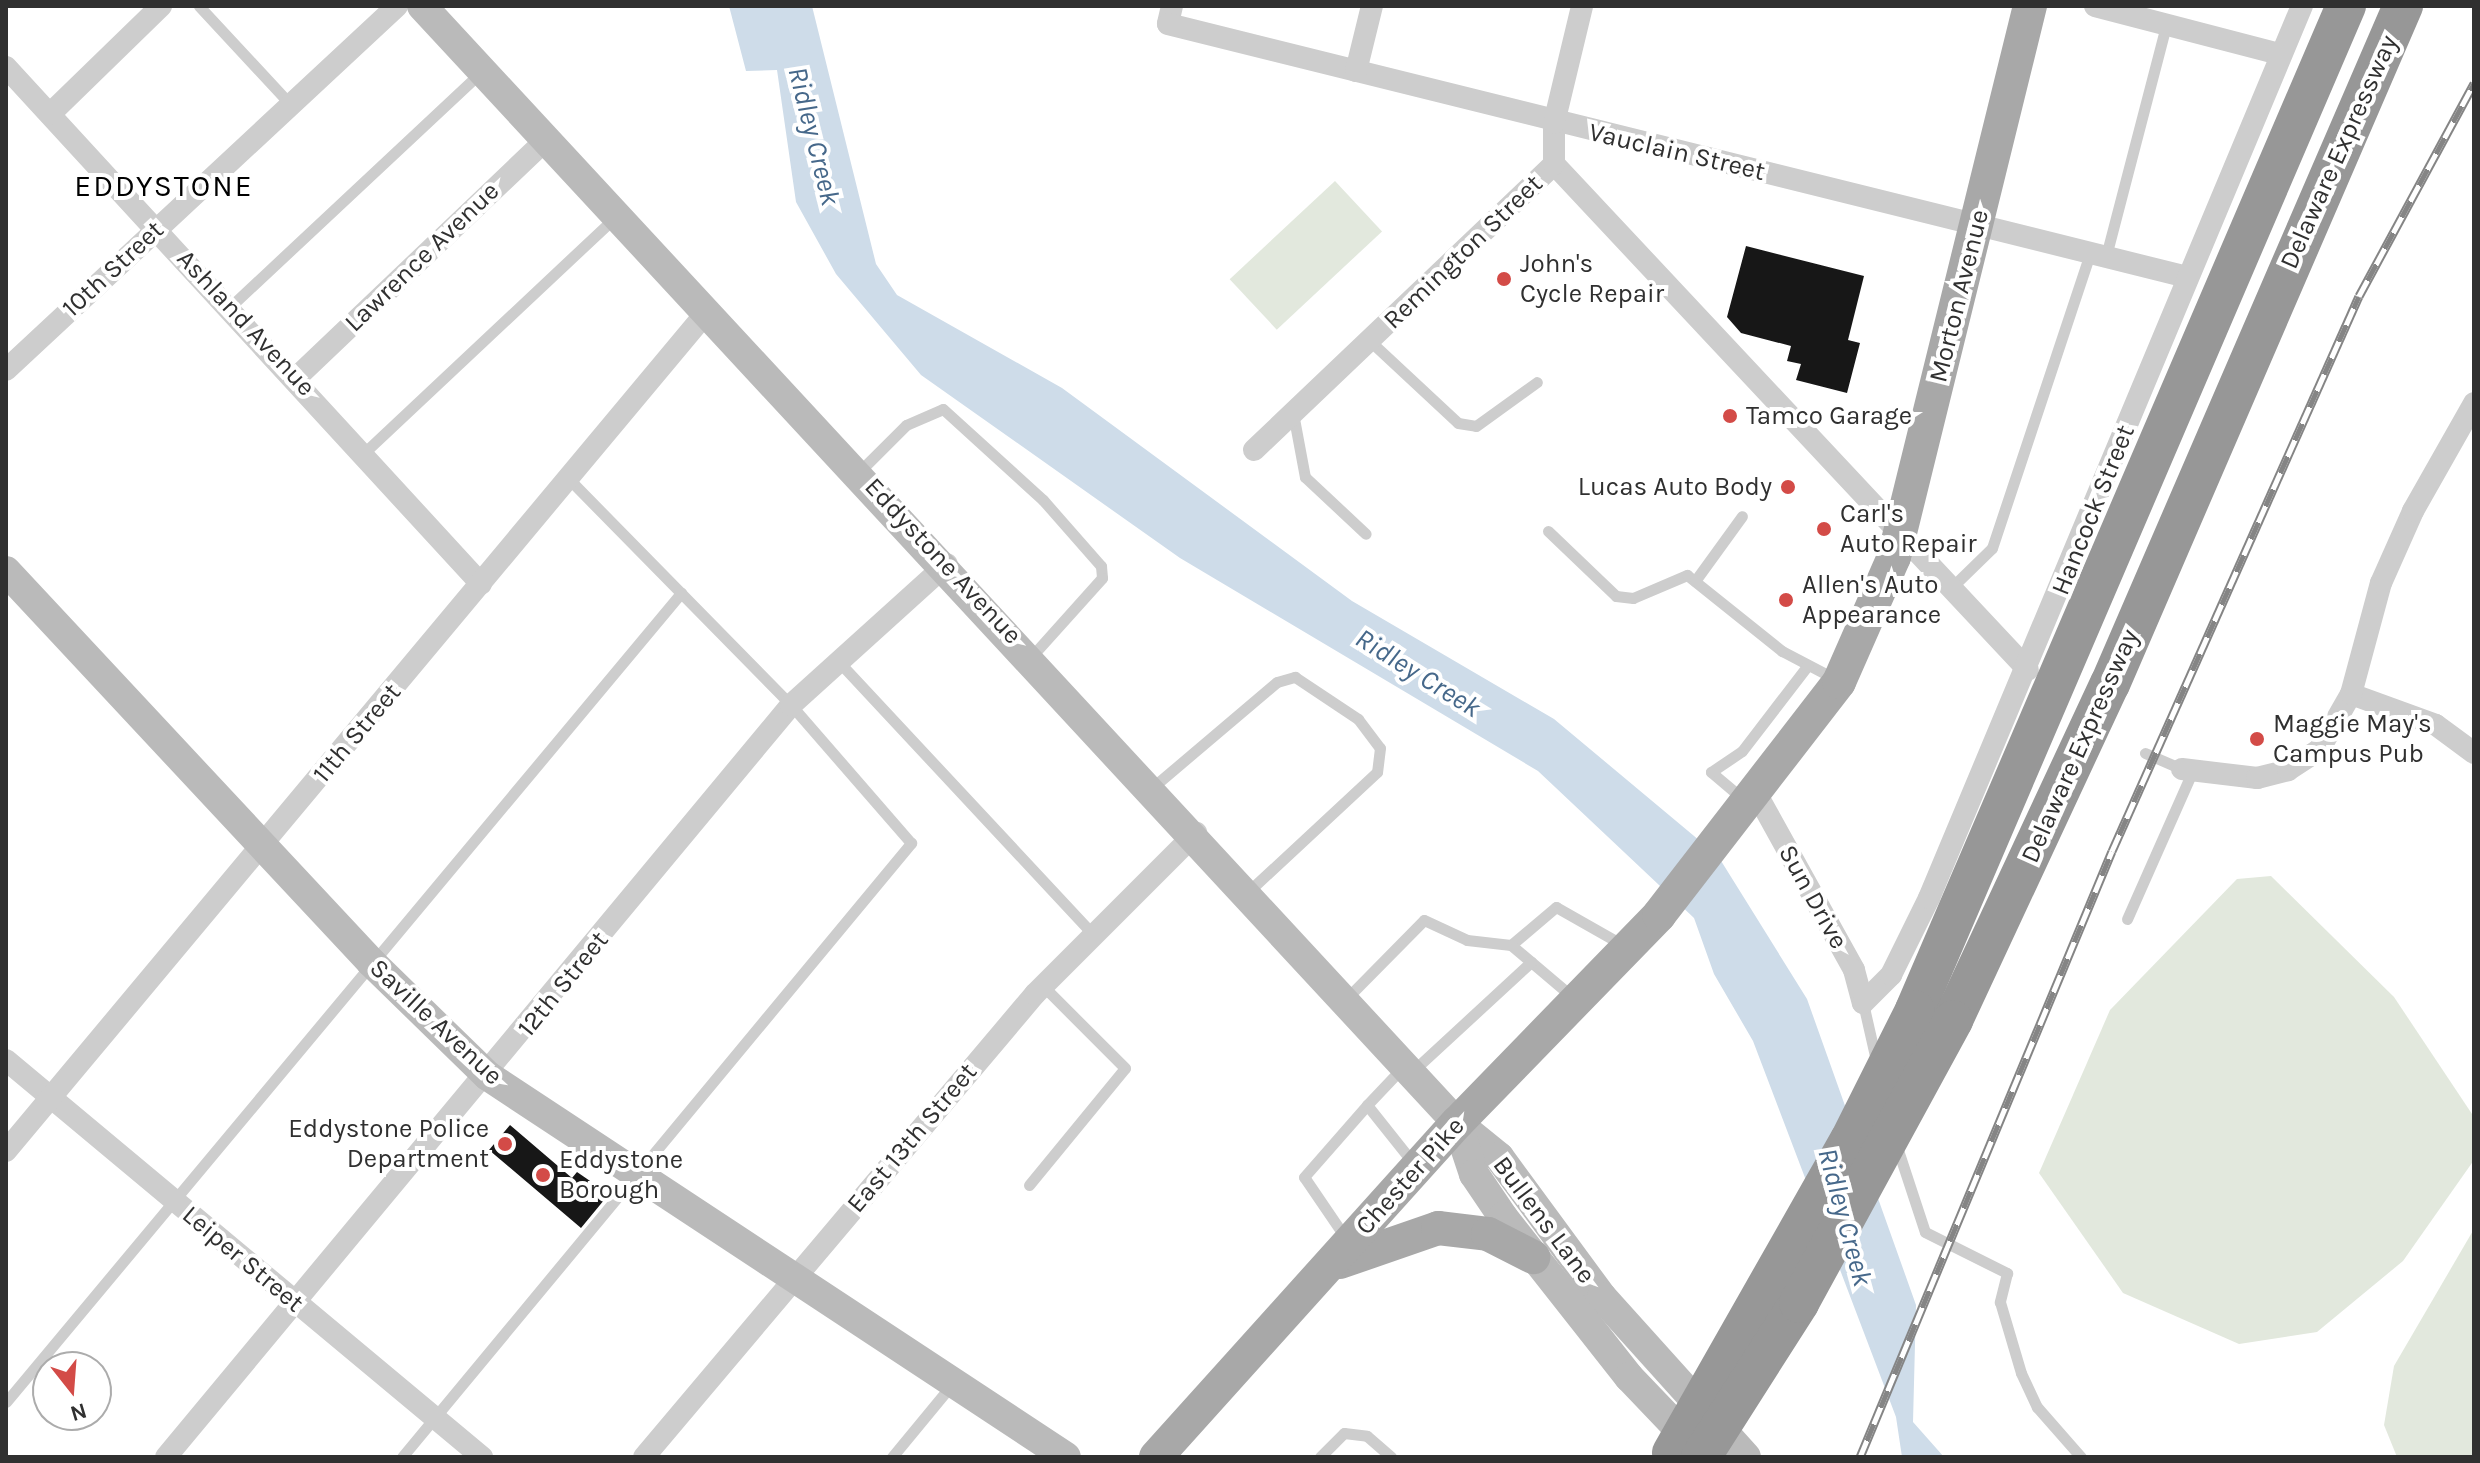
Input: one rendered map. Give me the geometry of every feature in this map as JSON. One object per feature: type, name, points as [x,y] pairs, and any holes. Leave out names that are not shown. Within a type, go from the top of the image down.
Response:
[{"type":"highway","name":"Delaware Expressway","points":[[1669,1457],[1850,1140],[1915,1010],[2346,6]]},
{"type":"highway","name":"Delaware Expressway","points":[[1704,1457],[1799,1303],[1953,1020],[2110,684],[2403,6]]},
{"type":"highway","points":[[1723,1457],[1799,1303]]},
{"type":"main road","name":"Morton Avenue","points":[[1670,902],[1839,682],[1872,616],[1900,533],[2030,6]]},
{"type":"main road","name":"Chester Pike","points":[[1156,1457],[1457,1123],[1670,902]]},
{"type":"main road","points":[[1325,1269],[1403,1234],[1438,1228],[1488,1234],[1533,1257]]},
{"type":"street","points":[[50,114],[161,6]]},
{"type":"street","name":"10th Street","points":[[6,370],[397,6]]},
{"type":"street","name":"Eddystone Avenue","points":[[422,6],[706,313],[947,564],[1411,1065],[1457,1123]]},
{"type":"street","points":[[1356,71],[1372,6]]},
{"type":"street","name":"Remington Street","points":[[1254,450],[1554,164],[1554,123],[1582,6]]},
{"type":"street","points":[[2095,6],[2134,11],[2166,25],[2279,54]]},
{"type":"street","name":"Hancock Street","points":[[1863,1003],[1906,947],[2028,670],[2279,54],[2302,6]]},
{"type":"street","name":"Vauclain Street","points":[[1170,15],[1356,71],[1554,123],[2187,277]]},
{"type":"street","name":"Ashland Avenue","points":[[6,67],[298,376],[481,584]]},
{"type":"street","name":"Lawrence Avenue","points":[[298,376],[547,139]]},
{"type":"street","points":[[1554,164],[2028,670]]},
{"type":"street","name":"11th Street","points":[[6,1151],[706,313]]},
{"type":"street","points":[[2187,770],[2237,780],[2288,770],[2319,750],[2351,694],[2381,583],[2452,431],[2474,403]]},
{"type":"street","name":"12th Street","points":[[166,1457],[488,1076],[791,705],[947,564]]},
{"type":"street","name":"Saville Avenue","points":[[6,571],[371,962],[488,1076],[641,1171],[953,1382],[1053,1454]]},
{"type":"street","points":[[2351,694],[2436,725],[2474,753]]},
{"type":"street","name":"Sun Drive","points":[[1752,799],[1854,970],[1863,1003]]},
{"type":"street","name":"East 13th Street","points":[[644,1457],[1043,986],[1196,833]]},
{"type":"street","name":"Leiper Street","points":[[6,1060],[482,1457]]},
{"type":"street","name":"Bullens Lane","points":[[1457,1123],[1474,1174],[1533,1257],[1629,1377],[1704,1457]]},
{"type":"street","name":"Bullens Lane","points":[[1457,1123],[1499,1157],[1602,1297],[1746,1457]]},
{"type":"lane","points":[[199,6],[290,104]]},
{"type":"lane","points":[[1951,588],[1992,548],[2098,254],[2166,25]]},
{"type":"lane","points":[[231,306],[483,70]]},
{"type":"lane","points":[[365,452],[617,215]]},
{"type":"lane","points":[[1370,341],[1458,423],[1476,426],[1537,382]]},
{"type":"lane","points":[[860,471],[906,425],[943,409],[993,454],[1101,566],[1102,578],[1032,656]]},
{"type":"lane","points":[[1293,413],[1305,477],[1366,534]]},
{"type":"lane","points":[[402,1457],[910,849],[905,829],[791,705],[568,478]]},
{"type":"lane","points":[[1695,581],[1742,516]]},
{"type":"lane","points":[[1548,531],[1616,596],[1633,598],[1687,575],[1808,665],[1839,682]]},
{"type":"lane","points":[[6,1402],[681,593]]},
{"type":"lane","points":[[839,662],[1094,935]]},
{"type":"lane","points":[[1752,799],[1711,772],[1742,751],[1808,665]]},
{"type":"lane","points":[[1153,787],[1277,682],[1295,677],[1358,719],[1380,748],[1377,772],[1249,891]]},
{"type":"lane","points":[[2127,919],[2187,770],[2145,753]]},
{"type":"lane","points":[[1511,945],[1556,907],[1628,947]]},
{"type":"lane","points":[[1348,997],[1424,920],[1467,940],[1511,945],[1576,1000]]},
{"type":"lane","points":[[1349,1242],[1304,1177],[1367,1105],[1531,962]]},
{"type":"lane","points":[[1029,1185],[1125,1068],[1043,986]]},
{"type":"lane","points":[[1863,1003],[1919,1220],[1943,1245],[2007,1273],[2000,1302],[2016,1360],[2037,1407],[2081,1457]]},
{"type":"lane","points":[[1367,1105],[1417,1167]]},
{"type":"lane","points":[[892,1457],[953,1382]]},
{"type":"lane","points":[[1320,1457],[1344,1433],[1367,1436],[1391,1457]]},
{"type":"shaded area","points":[[1335,181],[1382,231],[1277,330],[1230,279]]},
{"type":"shaded area","points":[[2271,876],[2394,997],[2474,1117],[2474,1160],[2403,1261],[2317,1332],[2239,1344],[2123,1293],[2039,1173],[2110,1010],[2237,879]]},
{"type":"shaded area","points":[[2474,1229],[2474,1457],[2397,1457],[2384,1425],[2394,1366]]},
{"type":"water","name":"Ridley Creek","points":[[729,6],[812,6],[876,264],[897,295],[1062,388],[1352,601],[1554,719],[1718,856],[1807,999],[1916,1305],[1913,1422],[1944,1457],[1902,1457],[1896,1417],[1753,1041],[1714,974],[1694,918],[1538,771],[1180,558],[921,375],[836,274],[796,202],[777,70],[746,71]]},
{"type":"building","points":[[1746,246],[1864,276],[1848,340],[1860,343],[1847,393],[1796,380],[1801,364],[1787,361],[1791,346],[1741,333],[1727,317]]},
{"type":"building","name":"Eddystone Borough","points":[[510,1125],[572,1178],[577,1172],[609,1194],[581,1228],[489,1150]]},
{"type":"railway","points":[[1860,1457],[2112,851],[2359,296],[2474,83]]},
{"type":"place","name":"John's Cycle Repair","points":[[1504,279]]},
{"type":"place","name":"Tamco Garage","points":[[1730,416]]},
{"type":"place","name":"Lucas Auto Body","points":[[1788,487]]},
{"type":"place","name":"Carl's Auto Repair","points":[[1824,529]]},
{"type":"place","name":"Allen's Auto Appearance","points":[[1786,600]]},
{"type":"place","name":"Maggie May's Campus Pub","points":[[2257,739]]},
{"type":"place","name":"Eddystone Police Department","points":[[505,1144]]},
{"type":"place","name":"Eddystone Borough","points":[[543,1175]]},
{"type":"district","name":"EDDYSTONE","points":[[164,186]]}]
